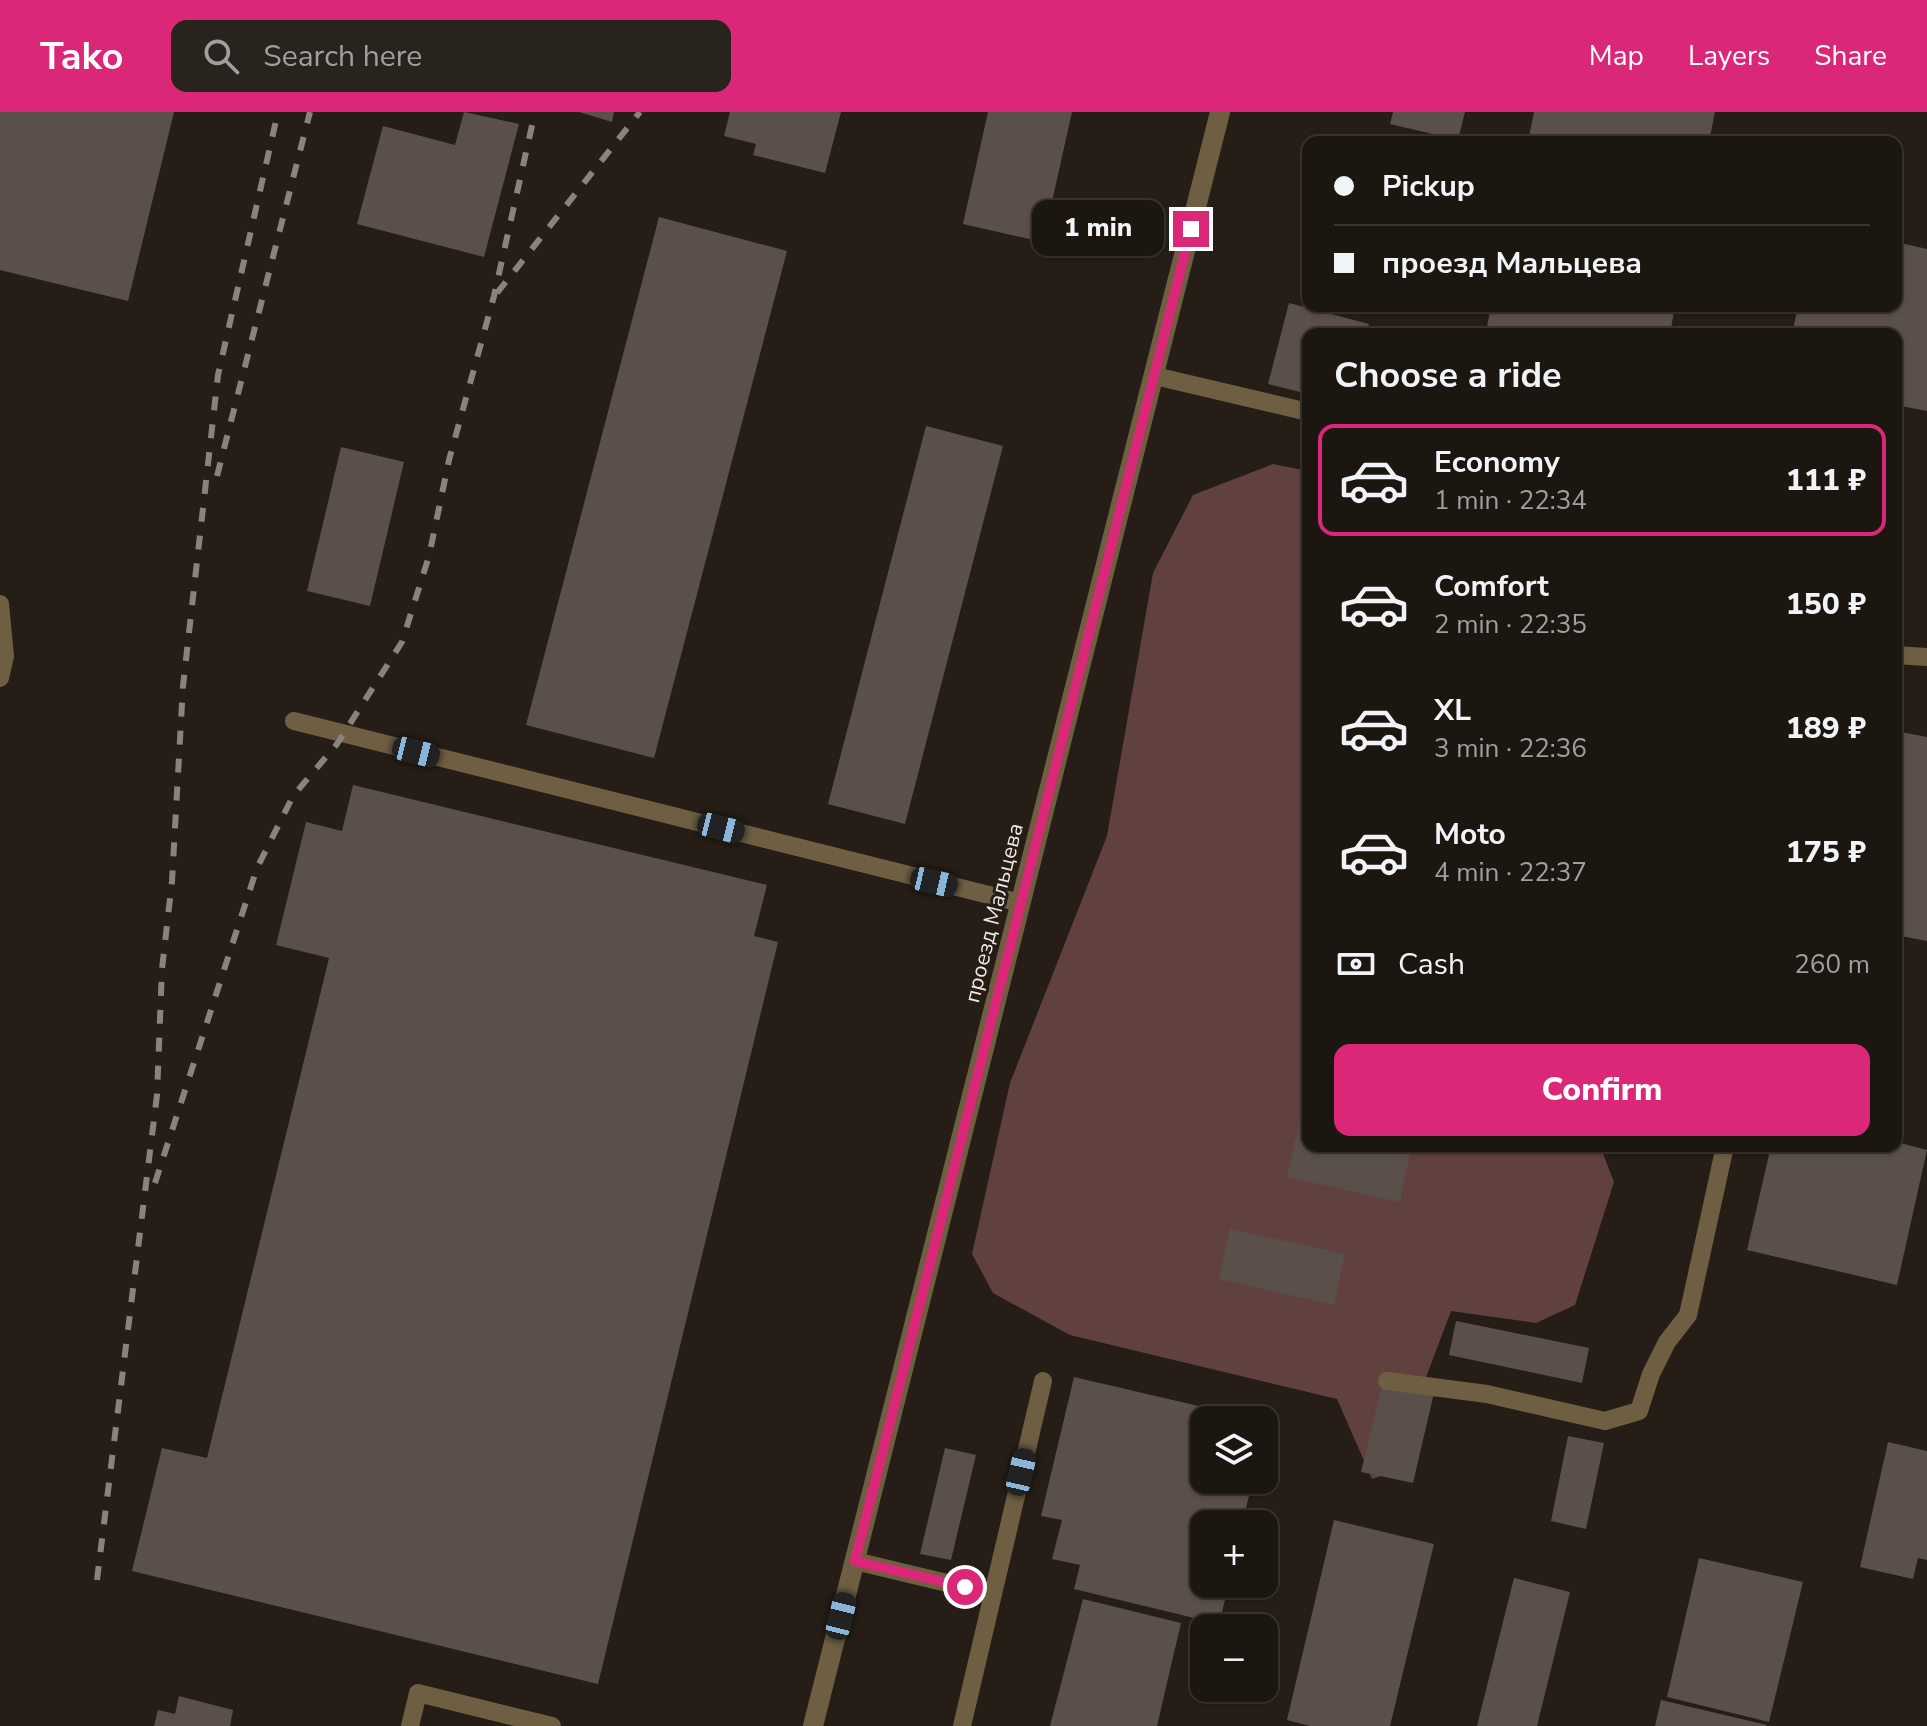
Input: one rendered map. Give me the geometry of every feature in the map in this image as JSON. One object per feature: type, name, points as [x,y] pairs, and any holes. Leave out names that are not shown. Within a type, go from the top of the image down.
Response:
[{"type":"street","name":"проезд Мальцева","points":[[813,1726],[1220,112]]},
{"type":"lane","points":[[1155,376],[1302,411]]},
{"type":"lane","points":[[0,604],[5,656],[0,678]]},
{"type":"lane","points":[[1902,655],[1927,657]]},
{"type":"lane","points":[[294,721],[1021,903]]},
{"type":"lane","points":[[1387,1381],[1487,1394],[1605,1421],[1639,1411],[1651,1374],[1667,1342],[1688,1315],[1724,1152]]},
{"type":"lane","points":[[962,1726],[1043,1381]]},
{"type":"lane","points":[[855,1561],[993,1594]]},
{"type":"lane","points":[[410,1726],[418,1693],[552,1726]]},
{"type":"shaded area","points":[[1273,464],[1302,470],[1302,1152],[1602,1152],[1614,1182],[1575,1305],[1536,1323],[1451,1311],[1390,1473],[1372,1479],[1337,1399],[1070,1335],[993,1293],[972,1254],[1010,1083],[1107,836],[1153,573],[1193,495]]},
{"type":"building","points":[[0,112],[174,112],[128,301],[0,270]]},
{"type":"building","points":[[464,112],[519,124],[484,257],[357,224],[383,126],[455,145]]},
{"type":"building","points":[[579,112],[614,112],[612,122]]},
{"type":"building","points":[[730,112],[841,112],[825,173],[753,155],[756,144],[724,136]]},
{"type":"building","points":[[988,112],[1072,112],[1043,242],[963,224]]},
{"type":"building","points":[[1393,112],[1465,112],[1459,136],[1441,136],[1390,124]]},
{"type":"building","points":[[1534,112],[1715,112],[1710,136],[1529,136]]},
{"type":"building","points":[[659,217],[787,251],[654,758],[526,725]]},
{"type":"building","points":[[1902,243],[1927,249],[1927,411],[1902,406],[1902,328],[1793,328],[1797,312],[1902,312]]},
{"type":"building","points":[[1289,303],[1302,306],[1302,312],[1323,312],[1369,324],[1368,328],[1302,328],[1302,392],[1268,384]]},
{"type":"building","points":[[1490,312],[1674,312],[1671,328],[1487,328]]},
{"type":"building","points":[[926,426],[1003,446],[905,824],[828,804]]},
{"type":"building","points":[[341,447],[404,462],[370,606],[307,591]]},
{"type":"building","points":[[1902,732],[1927,737],[1927,941],[1902,936]]},
{"type":"building","points":[[353,785],[767,885],[754,936],[778,942],[598,1684],[132,1571],[162,1448],[207,1458],[329,958],[276,945],[306,822],[342,831]]},
{"type":"building","points":[[1299,1123],[1302,1124],[1302,1152],[1410,1152],[1400,1202],[1287,1177]]},
{"type":"building","points":[[1902,1144],[1927,1150],[1897,1285],[1747,1250],[1770,1152],[1902,1152]]},
{"type":"building","points":[[1230,1229],[1345,1254],[1334,1305],[1219,1279]]},
{"type":"building","points":[[1456,1321],[1589,1348],[1582,1383],[1449,1355]]},
{"type":"building","points":[[1074,1377],[1198,1406],[1190,1406],[1190,1494],[1250,1494],[1246,1510],[1190,1510],[1190,1598],[1226,1598],[1222,1614],[1190,1614],[1190,1617],[1074,1589],[1080,1565],[1052,1559],[1062,1520],[1041,1516]]},
{"type":"building","points":[[1383,1381],[1434,1393],[1413,1483],[1361,1472]]},
{"type":"building","points":[[1568,1436],[1604,1443],[1586,1529],[1551,1521]]},
{"type":"building","points":[[1888,1442],[1927,1451],[1927,1560],[1918,1558],[1913,1579],[1860,1567]]},
{"type":"building","points":[[945,1448],[976,1455],[951,1560],[920,1554]]},
{"type":"building","points":[[1334,1520],[1434,1544],[1390,1726],[1310,1726],[1287,1720]]},
{"type":"building","points":[[1699,1558],[1803,1582],[1769,1722],[1667,1697]]},
{"type":"building","points":[[1514,1578],[1570,1592],[1537,1726],[1477,1726]]},
{"type":"building","points":[[1083,1599],[1181,1623],[1157,1726],[1050,1726]]},
{"type":"building","points":[[179,1696],[233,1710],[230,1726],[154,1726],[158,1710],[175,1714]]},
{"type":"building","points":[[1661,1700],[1767,1725],[1655,1726]]},
{"type":"railway","points":[[97,1580],[157,1095],[162,969],[172,881],[183,686],[218,375],[278,112]]},
{"type":"railway","points":[[217,476],[310,112]]},
{"type":"railway","points":[[155,1183],[257,868],[293,796],[337,744],[402,642],[429,556],[449,460],[494,296],[535,112]]},
{"type":"railway","points":[[497,293],[640,112]]},
{"type":"route","points":[[965,1587],[855,1561],[1191,229]]}]
